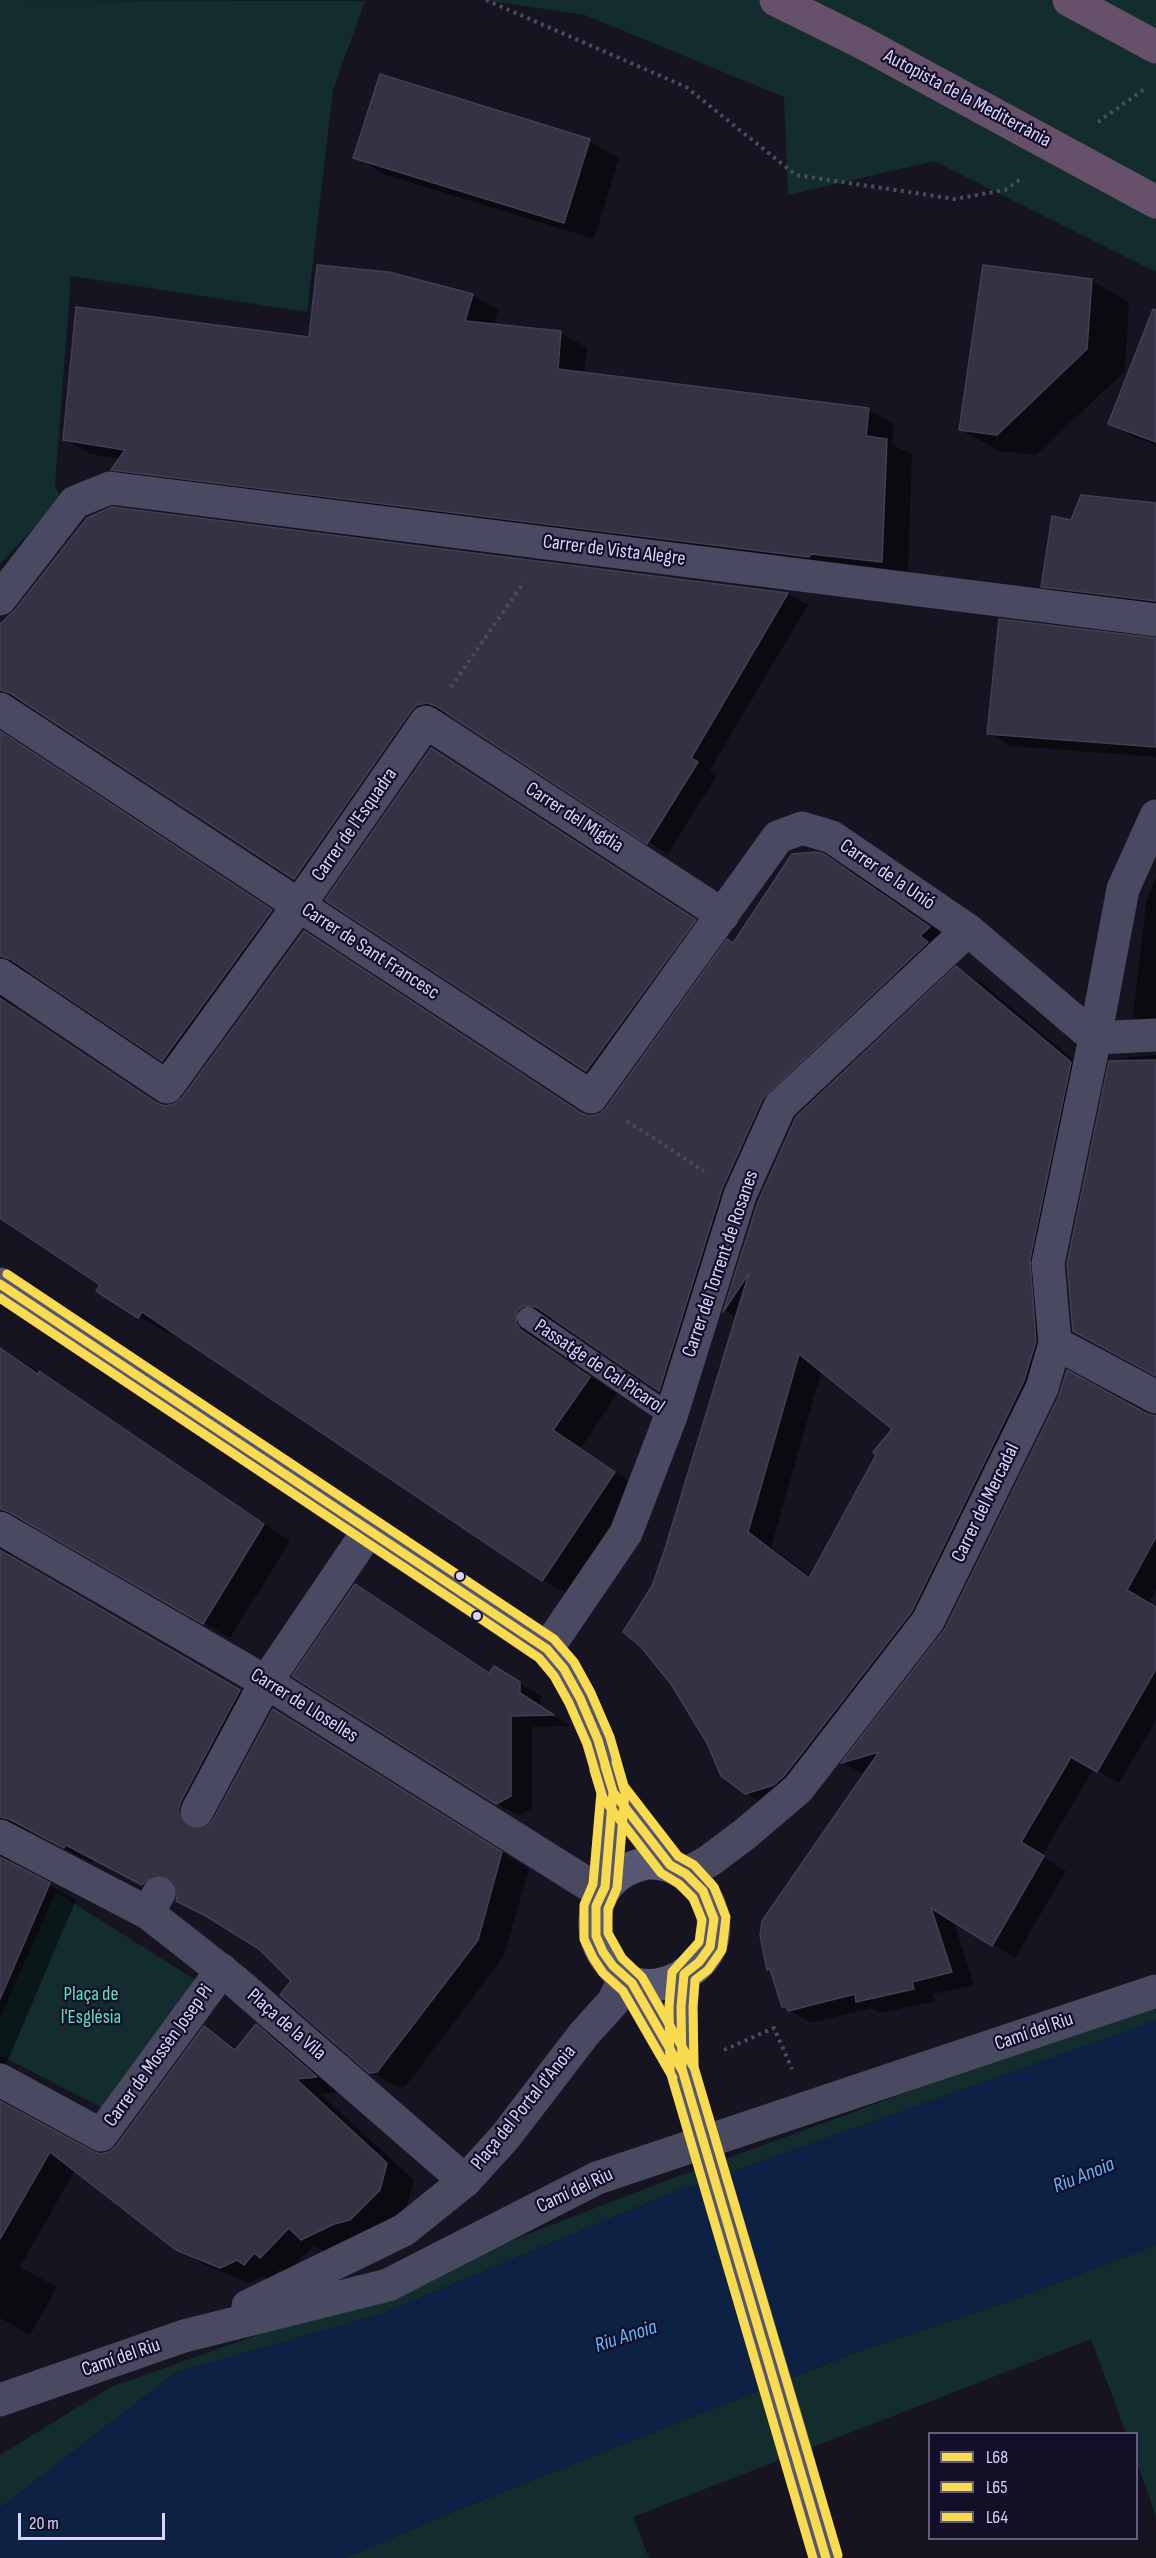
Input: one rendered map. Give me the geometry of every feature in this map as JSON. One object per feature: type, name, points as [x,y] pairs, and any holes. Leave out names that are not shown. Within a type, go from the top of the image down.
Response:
[{"type":"highway","name":"Autopista de la Mediterrània","points":[[776,0],[861,42],[1156,202]]},
{"type":"highway","points":[[1069,0],[1156,47]]},
{"type":"main road","points":[[0,1284],[547,1650],[564,1670],[580,1698],[598,1740],[613,1792],[604,1890],[595,1919],[596,1936],[603,1952],[629,1980],[682,2069],[825,2558]]},
{"type":"main road","points":[[613,1792],[678,1870],[703,1891],[714,1919],[710,1947],[699,1962],[684,1974],[667,1984],[651,1986],[629,1980]]},
{"type":"main road","points":[[604,1890],[618,1875],[646,1863],[678,1870]]},
{"type":"main road","points":[[682,2069],[681,2007],[684,1974]]},
{"type":"street","name":"Carrer de Vista Alegre","points":[[0,599],[75,502],[110,488],[1156,620]]},
{"type":"street","name":"Carrer de Sant Francesc","points":[[0,710],[591,1097]]},
{"type":"street","name":"Carrer de l'Esquadra","points":[[0,975],[167,1087],[299,905],[426,722]]},
{"type":"street","name":"Carrer del Migdia","points":[[426,722],[723,915]]},
{"type":"street","name":"Carrer del Mercadal","points":[[678,1870],[709,1861],[746,1834],[798,1789],[928,1621],[1042,1388],[1055,1343],[1048,1263],[1095,1038],[1123,889],[1156,816]]},
{"type":"street","name":"Carrer de la Unió","points":[[591,1097],[778,837],[802,828],[832,837],[968,930],[1095,1038]]},
{"type":"street","name":"Carrer del Torrent de Rosanes","points":[[547,1650],[626,1533],[671,1416],[740,1194],[780,1106],[968,930]]},
{"type":"street","points":[[1095,1038],[1156,1035]]},
{"type":"street","points":[[1055,1343],[1156,1397]]},
{"type":"street","name":"Carrer de Lloselles","points":[[0,1528],[267,1682],[604,1890]]},
{"type":"street","points":[[197,1811],[267,1682],[369,1530]]},
{"type":"street","name":"Plaça de la Vila","points":[[0,1836],[154,1903],[222,1970],[465,2181]]},
{"type":"street","name":"Carrer de Mossèn Josep Pi","points":[[0,2079],[101,2135],[222,1970]]},
{"type":"street","name":"Plaça del Portal d'Anoia","points":[[184,2336],[404,2230],[465,2181],[505,2137],[584,2034],[629,1980]]},
{"type":"street","name":"Camí del Riu","points":[[0,2400],[184,2336],[388,2285],[597,2178],[1156,1991]]},
{"type":"lane","name":"Passatge de Cal Picarol","points":[[528,1318],[671,1416]]},
{"type":"path","points":[[486,0],[686,87],[796,175],[955,199]]},
{"type":"path","points":[[426,722],[551,543]]},
{"type":"path","points":[[591,1097],[740,1194]]},
{"type":"path","points":[[682,2069],[774,2028],[808,2108]]},
{"type":"green space","points":[[0,0],[365,1],[333,90],[307,312],[71,276],[55,485],[61,499],[0,564]]},
{"type":"green space","points":[[484,0],[1156,0],[1156,272],[934,161],[788,195],[784,97],[585,15]]},
{"type":"green space","name":"Plaça de l'Església","points":[[56,1892],[200,1983],[110,2112],[0,2055],[0,2018]]},
{"type":"green space","points":[[1156,2001],[1156,2021],[667,2195],[379,2315],[175,2373],[0,2508],[0,2455],[111,2387],[389,2288],[660,2183]]},
{"type":"green space","points":[[1156,2245],[1156,2516],[1138,2466],[1138,2432],[1126,2432],[1091,2339],[633,2517],[649,2558],[345,2558],[457,2510],[864,2349],[1004,2303]]},
{"type":"water","name":"Riu Anoia","points":[[1156,2021],[1156,2245],[1004,2303],[864,2349],[457,2510],[345,2558],[0,2558],[0,2508],[175,2373],[379,2315],[667,2195]]},
{"type":"building","points":[[380,74],[590,139],[564,223],[353,158]]},
{"type":"building","points":[[317,265],[389,272],[473,294],[465,321],[561,331],[558,369],[869,408],[866,436],[887,439],[882,562],[811,554],[809,557],[111,470],[125,450],[63,440],[76,307],[309,337]]},
{"type":"building","points":[[983,265],[1092,279],[1087,349],[997,435],[959,430]]},
{"type":"building","points":[[1153,309],[1156,310],[1156,442],[1108,424]]},
{"type":"building","points":[[1081,495],[1156,503],[1156,601],[1041,587],[1052,516],[1071,520]]},
{"type":"building","points":[[112,507],[788,593],[691,758],[698,762],[647,844],[436,706],[427,703],[417,705],[411,711],[294,879],[10,693],[0,690],[0,624],[15,610],[87,518]]},
{"type":"building","points":[[999,619],[1156,638],[1156,747],[987,734]]},
{"type":"building","points":[[0,731],[272,910],[162,1061],[10,959],[0,956]]},
{"type":"building","points":[[431,748],[696,920],[586,1071],[325,900]]},
{"type":"building","points":[[815,852],[824,854],[930,927],[920,936],[928,942],[763,1098],[722,1189],[659,1391],[536,1307],[523,1306],[517,1311],[516,1323],[520,1329],[590,1377],[553,1430],[615,1472],[542,1581],[142,1312],[138,1318],[96,1291],[100,1285],[0,1218],[0,998],[157,1103],[165,1106],[174,1104],[182,1098],[304,931],[581,1113],[590,1116],[599,1114],[606,1108],[727,939],[733,943],[792,854]]},
{"type":"building","points":[[956,966],[1071,1062],[1030,1259],[1036,1341],[1024,1381],[912,1611],[784,1776],[774,1785],[745,1794],[721,1776],[707,1743],[671,1684],[641,1647],[623,1632],[652,1586],[664,1552],[749,1273],[723,1312],[758,1202],[796,1117]],"holes":[[[799,1354],[892,1429],[873,1452],[876,1455],[809,1578],[748,1532]]]},
{"type":"building","points":[[1156,1060],[1156,1376],[1073,1331],[1067,1264],[1109,1061]]},
{"type":"building","points":[[0,1348],[38,1374],[39,1371],[264,1524],[203,1624],[9,1512],[0,1509]]},
{"type":"building","points":[[1067,1370],[1147,1414],[1156,1416],[1156,1537],[1127,1590],[1156,1607],[1156,1669],[1097,1772],[1071,1757],[1021,1842],[1044,1856],[992,1946],[931,1908],[952,1972],[912,1982],[914,1989],[856,2002],[855,1994],[788,2011],[786,2007],[782,2007],[770,1969],[767,1970],[760,1935],[762,1921],[879,1752],[841,1763],[945,1629],[1059,1396]]},
{"type":"building","points":[[0,1550],[240,1690],[180,1803],[178,1812],[181,1821],[188,1827],[198,1830],[206,1827],[213,1820],[273,1709],[502,1852],[478,1940],[377,2072],[369,2073],[280,1995],[291,1981],[259,1949],[206,1916],[176,1901],[178,1892],[169,1877],[158,1874],[149,1877],[142,1885],[66,1845],[64,1848],[9,1819],[0,1817]]},
{"type":"building","points":[[355,1584],[489,1673],[494,1666],[520,1682],[520,1693],[554,1715],[511,1716],[511,1796],[496,1804],[292,1676]]},
{"type":"building","points":[[0,1857],[50,1883],[0,1999]]},
{"type":"building","points":[[256,2024],[317,2077],[296,2079],[387,2163],[380,2190],[350,2220],[334,2224],[301,2240],[289,2228],[260,2258],[254,2253],[244,2265],[237,2260],[220,2268],[176,2250],[50,2152],[0,2239],[0,2101],[92,2151],[100,2154],[109,2152],[116,2146],[204,2026],[235,2050]]},
{"type":"tunnel","points":[[159,1893],[197,1811]]},
{"type":"transit line","name":"L64","points":[[7,1274],[554,1639],[574,1662],[591,1693],[610,1737],[624,1786],[678,1856],[694,1865],[714,1887],[726,1917],[722,1950],[708,1970],[695,1980],[694,2067],[838,2555]]},
{"type":"transit line","name":"L68","points":[[0,1284],[547,1649],[564,1669],[580,1698],[598,1740],[613,1792],[670,1865],[686,1874],[703,1891],[714,1919],[710,1947],[699,1962],[684,1974],[681,2007],[682,2069],[826,2558]]},
{"type":"transit line","name":"L65","points":[[0,1298],[539,1658],[554,1676],[587,1744],[603,1798],[661,1873],[679,1884],[693,1898],[702,1920],[699,1942],[672,1972],[669,2007],[670,2071],[813,2558]]},
{"type":"transit line","name":"L64","points":[[616,1762],[625,1793],[617,1888],[608,1909],[608,1933],[622,1958],[642,1977],[693,2066]]},
{"type":"transit line","name":"L68","points":[[605,1766],[613,1792],[605,1887],[596,1906],[596,1936],[613,1966],[632,1983],[683,2072]]},
{"type":"transit line","name":"L65","points":[[594,1770],[601,1793],[593,1884],[584,1905],[584,1939],[603,1973],[623,1991],[673,2078]]}]
